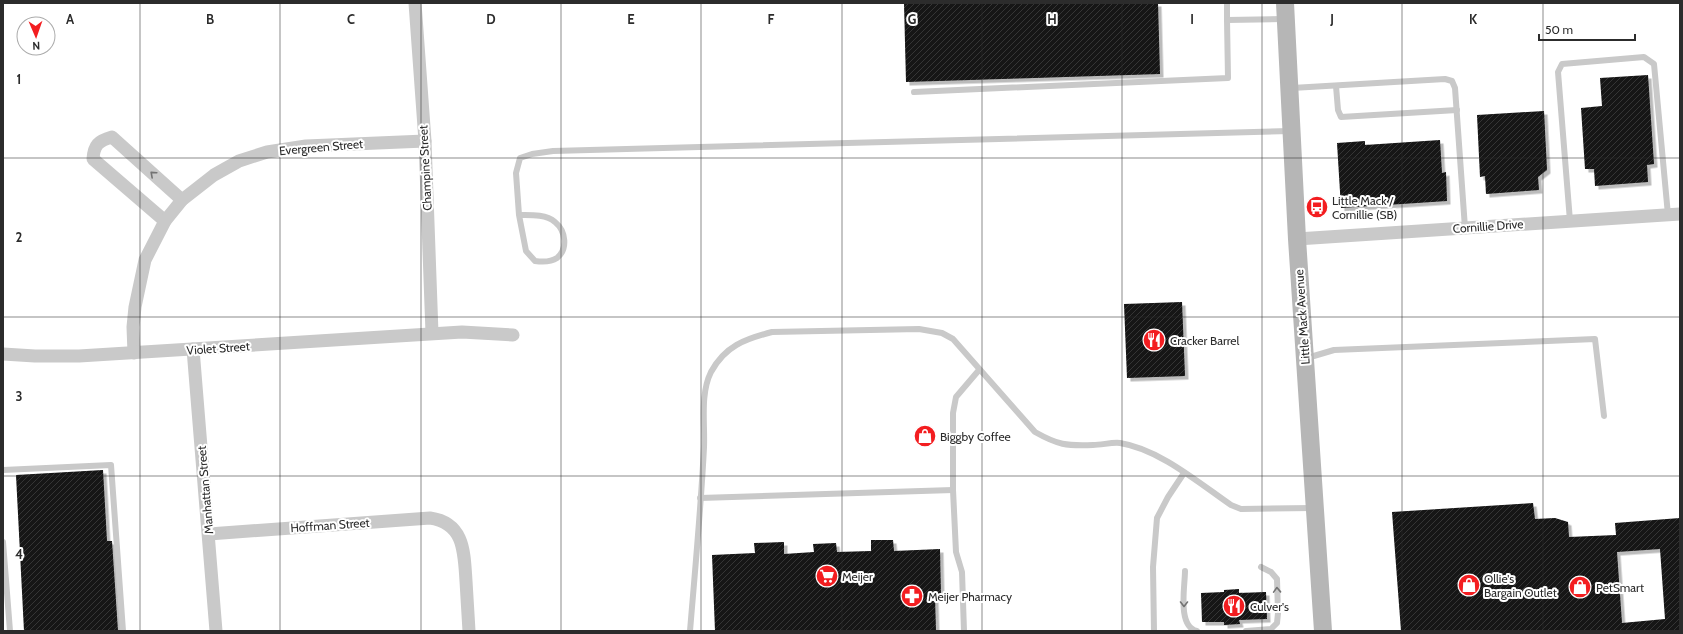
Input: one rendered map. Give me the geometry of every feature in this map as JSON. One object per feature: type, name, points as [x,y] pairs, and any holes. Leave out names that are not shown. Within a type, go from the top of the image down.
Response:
[{"type":"main road","name":"Little Mack Avenue","points":[[1285,11],[1290,131],[1324,631]]},
{"type":"street","name":"Champine Street","points":[[415,3],[425,140],[432,333]]},
{"type":"street","points":[[165,221],[93,159],[94,150],[101,140],[112,137],[182,200]]},
{"type":"street","name":"Evergreen Street","points":[[134,353],[133,327],[138,287],[145,260],[165,221],[182,200],[214,175],[239,161],[267,152],[306,146],[425,140]]},
{"type":"street","name":"Cornillie Drive","points":[[1297,239],[1674,214]]},
{"type":"street","name":"Violet Street","points":[[3,354],[79,356],[193,350],[432,333],[476,332],[513,335]]},
{"type":"street","name":"Manhattan Street","points":[[193,350],[216,631]]},
{"type":"street","name":"Hoffman Street","points":[[209,534],[430,518],[437,519],[449,525],[456,532],[464,550],[469,631]]},
{"type":"lane","points":[[914,92],[1228,78],[1227,3]]},
{"type":"lane","points":[[1227,20],[1285,11]]},
{"type":"lane","points":[[1570,221],[1558,72],[1562,64],[1644,56],[1654,64],[1674,214]]},
{"type":"lane","points":[[1288,89],[1445,79],[1452,81],[1455,88],[1457,110],[1465,228]]},
{"type":"lane","points":[[1336,86],[1338,110],[1341,117],[1457,110]]},
{"type":"lane","points":[[519,215],[539,215],[555,222],[564,234],[564,248],[556,258],[544,262],[536,261],[526,251],[519,215],[516,173],[520,158],[532,154],[553,151],[1290,131]]},
{"type":"lane","points":[[690,631],[704,446],[704,394],[711,372],[729,349],[749,338],[772,332],[919,329],[942,333],[953,340],[1035,432],[1050,440],[1064,445],[1119,443],[1145,449],[1184,472],[1231,505],[1241,509],[1315,508]]},
{"type":"lane","points":[[1305,358],[1334,350],[1595,339],[1604,416]]},
{"type":"lane","points":[[964,631],[964,588],[962,572],[956,552],[953,490],[953,413],[956,397],[979,370]]},
{"type":"lane","points":[[3,470],[111,464],[123,631]]},
{"type":"lane","points":[[1154,631],[1153,567],[1157,518],[1184,472]]},
{"type":"lane","points":[[700,498],[953,490]]},
{"type":"lane","points":[[3,542],[10,631]]},
{"type":"lane","points":[[1246,631],[1271,629],[1277,623],[1277,579],[1271,572],[1261,567]]},
{"type":"lane","points":[[1186,571],[1183,608],[1186,621],[1194,630],[1197,631]]},
{"type":"building","points":[[904,3],[1158,3],[1160,74],[906,82]]},
{"type":"building","points":[[1648,75],[1654,164],[1647,165],[1648,182],[1595,186],[1594,169],[1585,169],[1581,108],[1602,106],[1600,78]]},
{"type":"building","points":[[1544,111],[1547,170],[1538,177],[1539,190],[1486,194],[1485,176],[1480,177],[1477,115]]},
{"type":"building","points":[[1440,140],[1442,173],[1446,172],[1447,201],[1341,208],[1337,143],[1365,141],[1365,145]]},
{"type":"building","name":"Cracker Barrel","points":[[1182,302],[1185,376],[1127,378],[1124,304]]},
{"type":"building","points":[[103,470],[107,541],[112,541],[118,631],[24,631],[16,475]]},
{"type":"building","points":[[1533,503],[1535,519],[1555,518],[1568,522],[1569,537],[1616,535],[1615,523],[1680,518],[1680,631],[1401,631],[1392,512]],"holes":[[[1660,549],[1665,619],[1622,623],[1617,552]]]},
{"type":"building","name":"Meijer","points":[[871,540],[893,540],[894,551],[940,549],[941,596],[935,597],[936,631],[715,631],[712,555],[755,553],[754,543],[784,542],[784,554],[814,552],[813,544],[836,543],[837,552],[871,551]]},
{"type":"building","name":"Culver's","points":[[1239,589],[1239,593],[1266,592],[1267,619],[1239,620],[1240,624],[1224,625],[1224,622],[1202,622],[1201,593],[1224,592],[1224,590]]},
{"type":"place","name":"Little Mack / Cornillie (SB)","points":[[1317,207]]},
{"type":"place","name":"Cracker Barrel","points":[[1154,340]]},
{"type":"place","name":"Biggby Coffee","points":[[925,436]]},
{"type":"place","name":"Meijer","points":[[827,576]]},
{"type":"place","name":"Ollie's Bargain Outlet","points":[[1469,585]]},
{"type":"place","name":"PetSmart","points":[[1580,587]]},
{"type":"place","name":"Meijer Pharmacy","points":[[912,596]]},
{"type":"place","name":"Culver's","points":[[1234,606]]}]
